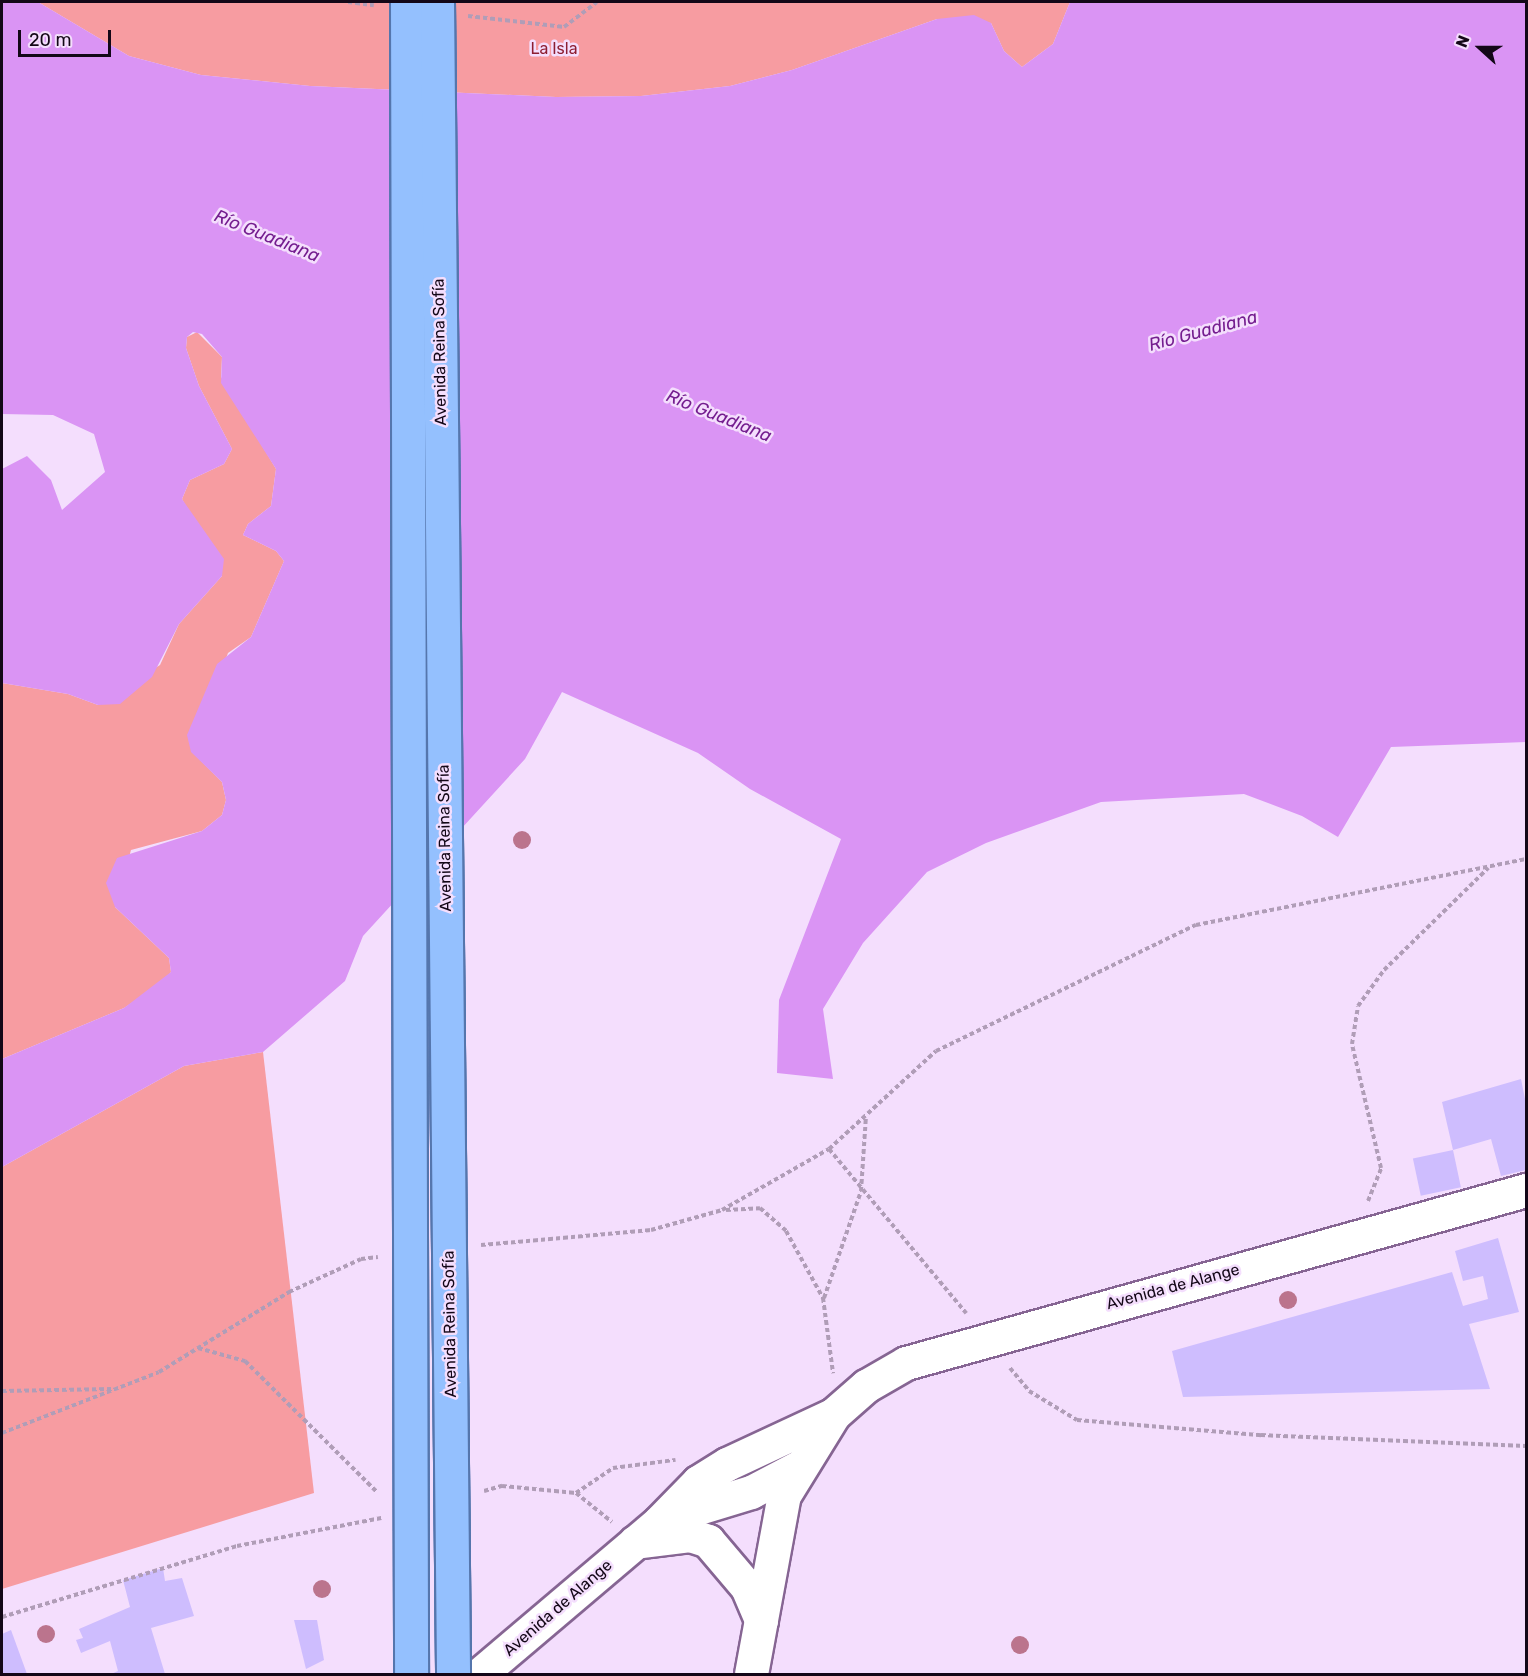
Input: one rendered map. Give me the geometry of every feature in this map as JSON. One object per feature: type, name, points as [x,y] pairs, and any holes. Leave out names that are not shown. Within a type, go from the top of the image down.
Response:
[{"type":"highway","name":"Avenida Reina Sofía","points":[[395,4],[411,1674]]},
{"type":"highway","name":"Avenida Reina Sofía","points":[[450,8],[453,1674]]},
{"type":"street","name":"Avenida de Alange","points":[[647,1532],[786,1481],[834,1414],[866,1386],[906,1363],[1527,1190]]},
{"type":"street","name":"Avenida de Alange","points":[[480,1674],[647,1532],[698,1482],[727,1464],[834,1414]]},
{"type":"street","points":[[727,1464],[767,1468],[786,1481],[751,1674]]},
{"type":"street","points":[[647,1532],[690,1535],[708,1541],[747,1587],[761,1620]]},
{"type":"path","points":[[348,2],[395,4]]},
{"type":"path","points":[[450,8],[564,27],[597,2]]},
{"type":"path","points":[[1527,859],[1196,925],[936,1052],[830,1149],[861,1191],[989,1340],[1029,1391],[1077,1420],[1261,1435],[1527,1446]]},
{"type":"path","points":[[1353,1238],[1382,1168],[1353,1044],[1358,1006],[1383,970],[1488,867]]},
{"type":"path","points":[[823,1298],[861,1191],[866,1116]]},
{"type":"path","points":[[722,1210],[760,1208],[786,1231],[823,1298],[832,1342],[834,1414]]},
{"type":"path","points":[[198,1348],[245,1362],[383,1498]]},
{"type":"path","points":[[2,1391],[116,1389]]},
{"type":"path","points":[[576,1493],[614,1468],[656,1459],[727,1464]]},
{"type":"path","points":[[480,1493],[502,1486],[576,1493],[647,1532]]},
{"type":"path","points":[[2,1617],[237,1546],[388,1517]]},
{"type":"green space","name":"La Isla","points":[[38,2],[1070,2],[1053,44],[1022,67],[1004,51],[991,23],[937,19],[792,70],[730,86],[641,96],[556,97],[310,86],[201,75],[129,56]]},
{"type":"green space","points":[[197,332],[222,357],[221,377],[276,469],[271,506],[248,524],[243,535],[276,551],[284,561],[251,637],[228,653],[191,751],[222,782],[226,800],[222,815],[202,831],[131,850],[115,907],[169,958],[171,972],[164,982],[124,1008],[2,1059],[2,683],[68,694],[98,705],[160,665],[179,624],[222,576],[182,499],[190,480],[224,464],[232,449],[199,386],[186,348],[187,337]]},
{"type":"green space","points":[[263,1052],[314,1493],[2,1589],[2,1167],[184,1066]]},
{"type":"water","name":"Río Guadiana","points":[[2,2],[38,2],[129,56],[201,75],[310,86],[556,97],[641,96],[730,86],[792,70],[937,19],[974,15],[991,23],[1004,51],[1022,67],[1053,44],[1070,2],[1526,2],[1526,742],[1391,747],[1338,837],[1302,816],[1244,794],[1101,802],[986,843],[927,872],[863,943],[823,1009],[833,1079],[777,1073],[779,1000],[841,839],[750,789],[698,753],[562,692],[525,759],[363,936],[345,981],[263,1052],[184,1066],[2,1167],[2,1059],[124,1008],[171,972],[169,958],[115,907],[106,883],[117,858],[202,831],[222,815],[226,800],[222,782],[191,752],[187,735],[217,664],[251,637],[284,561],[276,551],[243,535],[248,524],[271,506],[276,469],[221,383],[222,357],[202,334],[193,332],[187,337],[186,348],[199,386],[232,449],[224,464],[190,480],[182,499],[224,559],[222,576],[179,624],[152,677],[120,704],[98,705],[68,694],[2,683],[2,469],[27,456],[51,480],[62,510],[105,472],[94,434],[53,415],[2,414]]},
{"type":"building","points":[[1521,1079],[1526,1104],[1526,1170],[1501,1176],[1491,1139],[1453,1150],[1442,1102]]},
{"type":"building","points":[[1453,1150],[1461,1187],[1421,1196],[1413,1159]]},
{"type":"building","points":[[1498,1238],[1519,1312],[1469,1324],[1490,1389],[1183,1397],[1172,1351],[1452,1272],[1463,1306],[1488,1299],[1483,1276],[1463,1281],[1455,1251]]},
{"type":"building","points":[[163,1568],[165,1581],[182,1578],[194,1616],[151,1628],[165,1674],[111,1674],[118,1671],[110,1641],[81,1653],[76,1640],[83,1638],[79,1629],[130,1607],[123,1580]]},
{"type":"building","points":[[294,1620],[317,1620],[324,1660],[306,1669]]},
{"type":"building","points":[[11,1630],[27,1674],[2,1674],[2,1634]]}]
